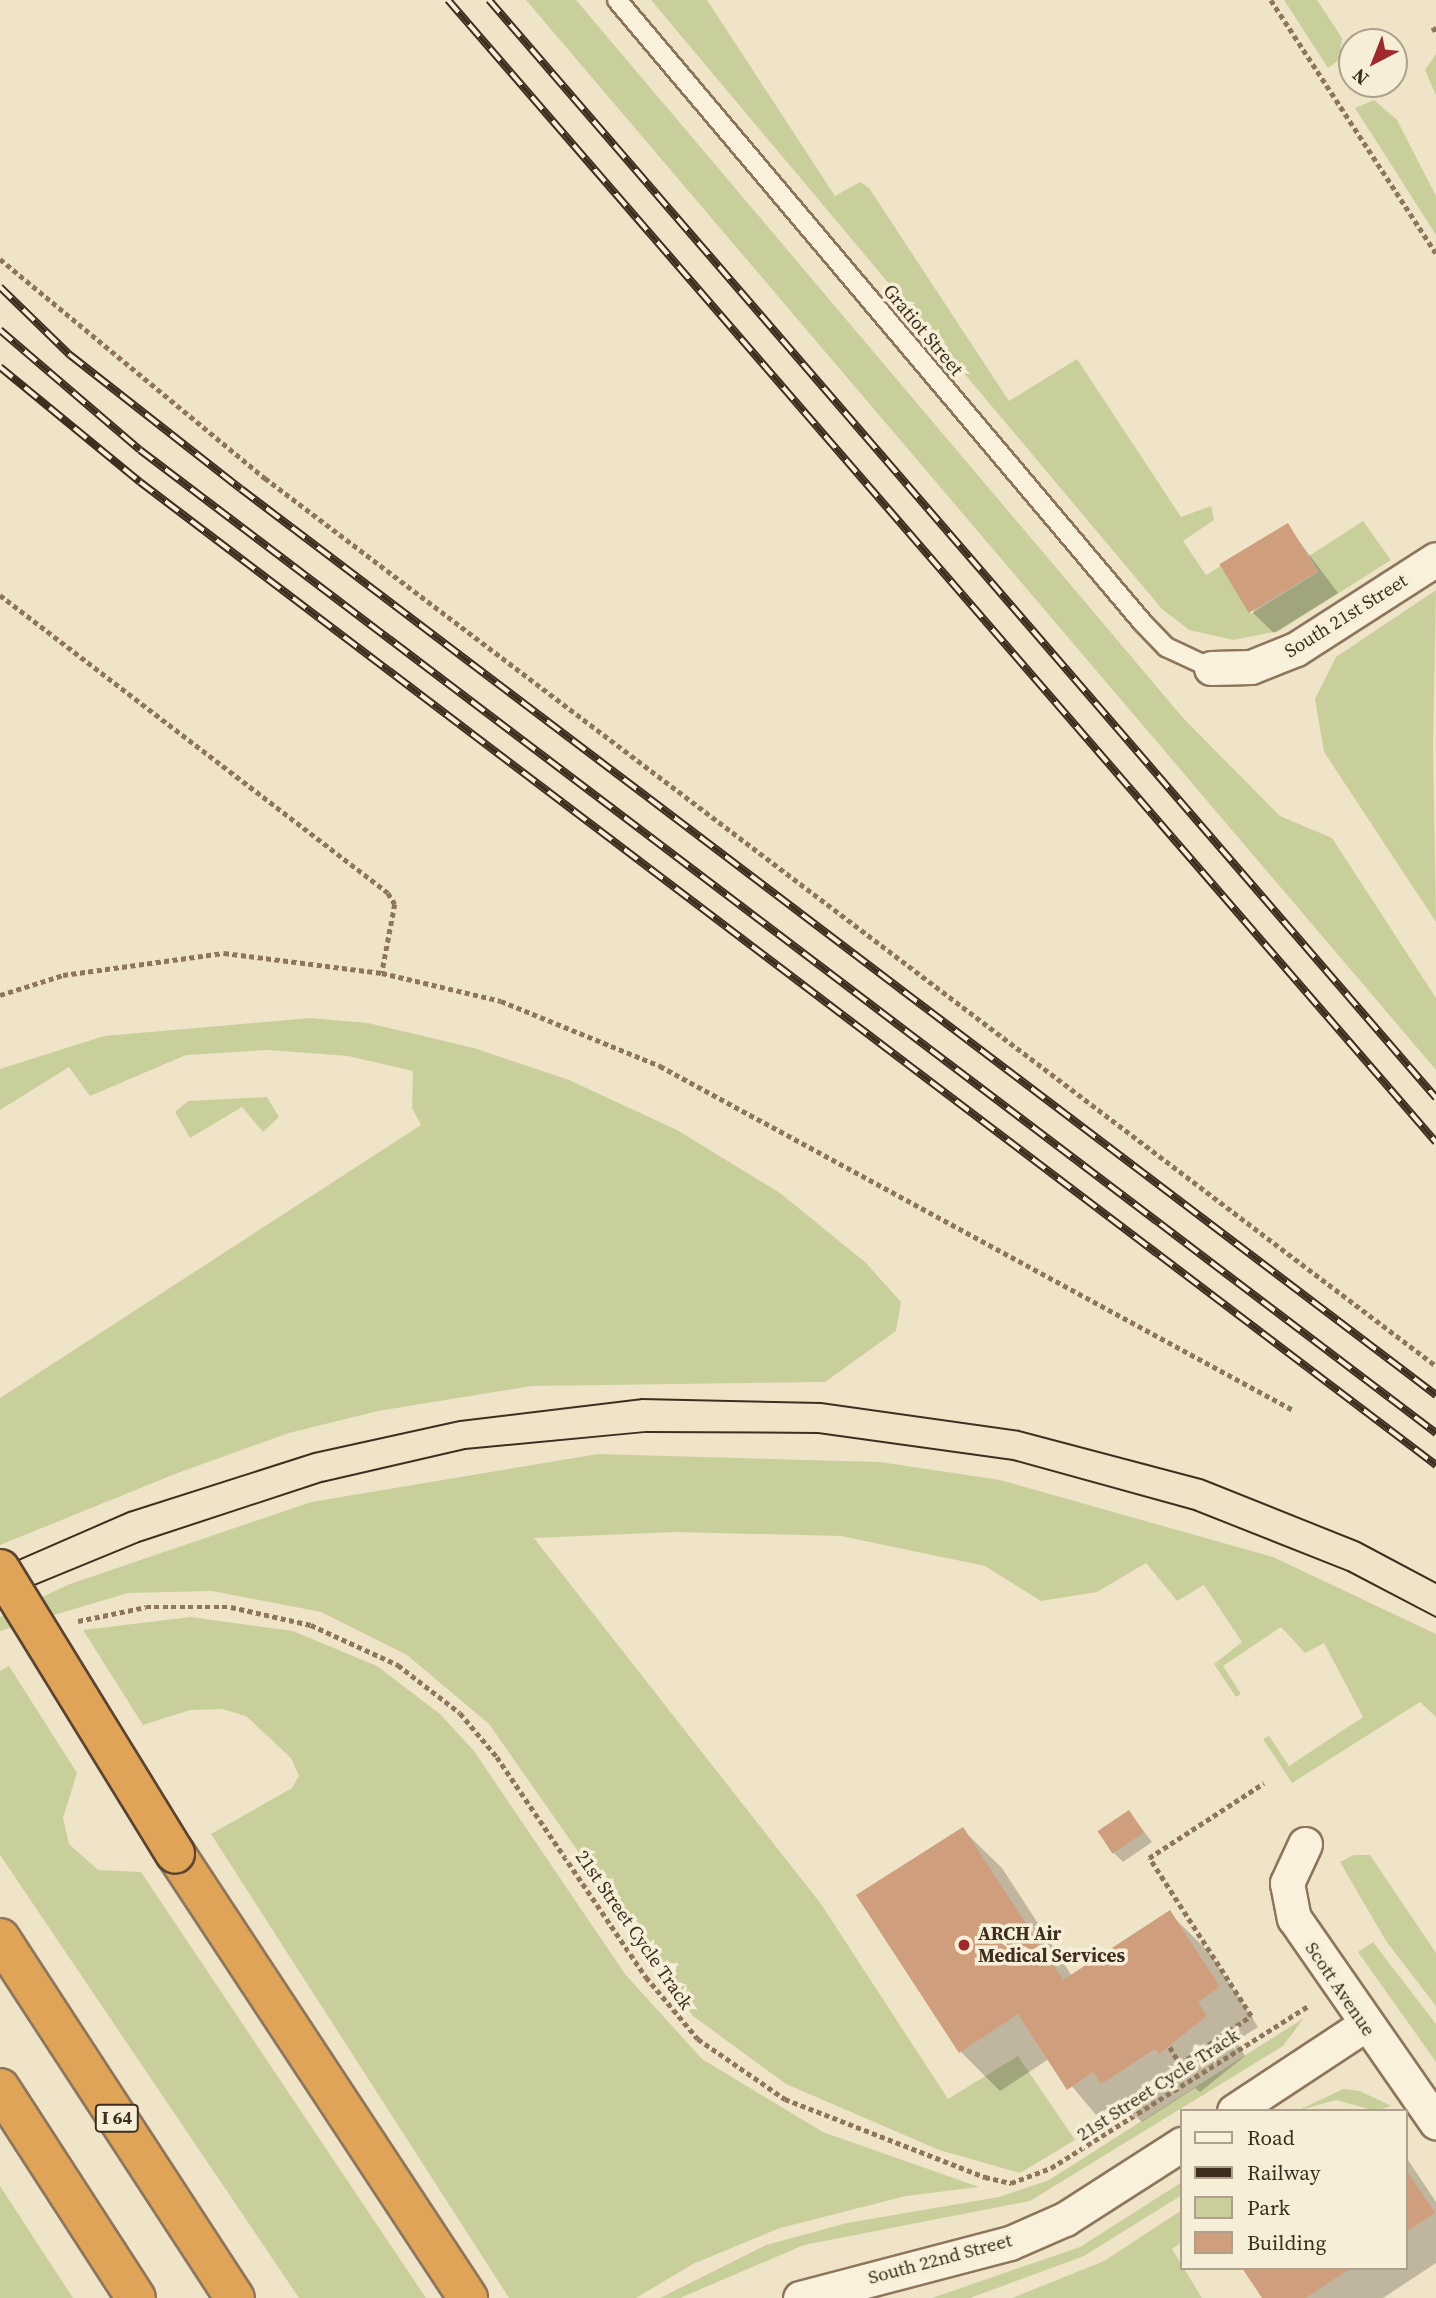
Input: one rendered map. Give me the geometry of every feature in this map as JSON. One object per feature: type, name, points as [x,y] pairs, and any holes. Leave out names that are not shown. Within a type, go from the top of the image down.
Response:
[{"type":"highway","points":[[0,1569],[175,1853],[468,2298]]},
{"type":"highway","name":"I 64","points":[[0,1938],[235,2298]]},
{"type":"highway","points":[[0,2088],[136,2298]]},
{"type":"street","name":"South 21st Street","points":[[1211,668],[1251,667],[1296,649],[1436,559]]},
{"type":"street","name":"Scott Avenue","points":[[1305,1844],[1287,1899],[1363,2026],[1436,2122]]},
{"type":"street","points":[[1237,2109],[1363,2026]]},
{"type":"street","name":"South 22nd Street","points":[[800,2298],[1010,2243],[1065,2219],[1180,2145]]},
{"type":"lane","name":"Gratiot Street","points":[[617,0],[1142,622],[1166,647],[1211,668]]},
{"type":"path","points":[[1271,0],[1436,253]]},
{"type":"path","points":[[0,259],[265,478],[1436,1366]]},
{"type":"path","points":[[0,595],[388,893],[395,904],[382,973]]},
{"type":"path","points":[[0,995],[63,975],[224,953],[382,973],[501,1001],[660,1066],[1293,1410]]},
{"type":"path","name":"21st Street Cycle Track","points":[[68,1624],[146,1607],[232,1607],[311,1625],[398,1665],[460,1713],[497,1758],[646,1977],[698,2039],[785,2099],[985,2177],[1011,2182],[1051,2168],[1306,2008]]},
{"type":"path","points":[[1170,2047],[1180,2064],[1251,2016],[1149,1858],[1264,1783]]},
{"type":"green space","points":[[526,0],[576,0],[1184,719],[1280,816],[1332,838],[1436,998],[1436,1070]]},
{"type":"green space","points":[[651,0],[707,0],[835,196],[860,182],[869,188],[1009,401],[1077,359],[1181,517],[1211,506],[1214,520],[1183,541],[1206,575],[1221,566],[1251,614],[1318,572],[1309,556],[1363,521],[1391,560],[1279,631],[1233,640],[1189,630],[1162,609]]},
{"type":"green space","points":[[1284,0],[1317,0],[1338,32],[1338,60],[1328,68]]},
{"type":"green space","points":[[1436,54],[1436,95],[1425,70]]},
{"type":"green space","points":[[1374,100],[1397,120],[1436,196],[1436,235],[1355,108]]},
{"type":"green space","points":[[1436,590],[1433,744],[1436,922],[1324,752],[1315,699],[1336,657]]},
{"type":"green space","points":[[310,1018],[368,1023],[474,1048],[569,1080],[677,1130],[780,1193],[865,1262],[901,1302],[896,1331],[825,1382],[532,1386],[378,1411],[289,1433],[175,1474],[0,1545],[0,1398],[421,1125],[412,1108],[413,1071],[348,1056],[268,1050],[186,1055],[90,1096],[69,1067],[0,1110],[0,1069],[104,1036]]},
{"type":"green space","points":[[267,1097],[279,1117],[263,1132],[242,1107],[190,1138],[175,1112],[188,1101]]},
{"type":"green space","points":[[598,1454],[880,1462],[1000,1480],[1273,1557],[1436,1634],[1436,1717],[1420,1702],[1292,1783],[1263,1739],[1269,1736],[1289,1766],[1363,1717],[1324,1643],[1305,1653],[1281,1627],[1223,1666],[1241,1694],[1236,1697],[1214,1664],[1242,1642],[1204,1585],[1177,1601],[1146,1563],[1097,1592],[1041,1601],[985,1566],[841,1536],[676,1532],[534,1538],[821,1904],[948,2099],[1018,2056],[1075,2140],[1020,2173],[939,2150],[786,2084],[693,2016],[489,1724],[407,1655],[321,1612],[212,1591],[128,1593],[0,1631],[0,1617],[70,1584],[311,1502]]},
{"type":"green space","points":[[191,1617],[293,1631],[377,1666],[440,1714],[474,1751],[625,1974],[702,2059],[823,2132],[979,2187],[906,2196],[780,2228],[693,2264],[636,2298],[509,2298],[211,1834],[292,1788],[299,1776],[291,1758],[246,1716],[222,1709],[190,1710],[143,1725],[83,1630]]},
{"type":"green space","points":[[9,1666],[77,1773],[63,1818],[69,1844],[98,1870],[141,1872],[426,2298],[299,2298],[0,1855],[0,1671]]},
{"type":"green space","points":[[1354,1855],[1370,1855],[1436,1953],[1436,2006],[1386,1941],[1340,1862]]},
{"type":"green space","points":[[1373,1942],[1436,2024],[1436,2062],[1358,1952]]},
{"type":"green space","points":[[1304,2018],[1283,2046],[1030,2201],[804,2245],[680,2298],[660,2298],[766,2245],[847,2223],[999,2197],[1049,2180]]},
{"type":"green space","points":[[1343,2089],[1360,2091],[1391,2106],[1369,2109],[1336,2100],[1301,2109]]},
{"type":"green space","points":[[1180,2183],[1180,2196],[1084,2256],[970,2298],[932,2298],[1080,2247]]},
{"type":"green space","points":[[0,2186],[73,2298],[0,2298]]},
{"type":"green space","points":[[1180,2211],[1180,2243],[1172,2249],[1180,2262],[1180,2270],[1185,2270],[1202,2298],[1012,2298],[1104,2261]]},
{"type":"building","points":[[1288,523],[1317,572],[1249,613],[1219,564]]},
{"type":"building","points":[[1129,1810],[1144,1832],[1113,1854],[1097,1831]]},
{"type":"building","name":"ARCH Air Medical Services","points":[[963,1827],[1063,1980],[1170,1910],[1220,1987],[1198,2002],[1207,2016],[1159,2054],[1155,2049],[1101,2084],[1093,2072],[1067,2090],[1018,2014],[959,2053],[856,1895]]},
{"type":"building","points":[[1408,2173],[1435,2213],[1408,2231]]},
{"type":"building","points":[[1243,2270],[1348,2270],[1306,2298],[1262,2298]]},
{"type":"tram line","points":[[0,1568],[129,1512],[314,1453],[460,1421],[641,1399],[821,1403],[1019,1431],[1204,1480],[1359,1542],[1436,1583]]},
{"type":"tram line","points":[[0,1599],[139,1542],[322,1482],[465,1449],[646,1432],[818,1433],[1013,1460],[1194,1510],[1348,1571],[1436,1617]]},
{"type":"railway","points":[[448,0],[1436,1142]]},
{"type":"railway","points":[[489,0],[1436,1098]]},
{"type":"railway","points":[[0,287],[70,355],[241,489],[1436,1395]]},
{"type":"railway","points":[[0,330],[140,450],[1436,1433]]},
{"type":"railway","points":[[0,367],[140,482],[1436,1465]]},
{"type":"place","name":"ARCH Air Medical Services","points":[[964,1945]]}]
